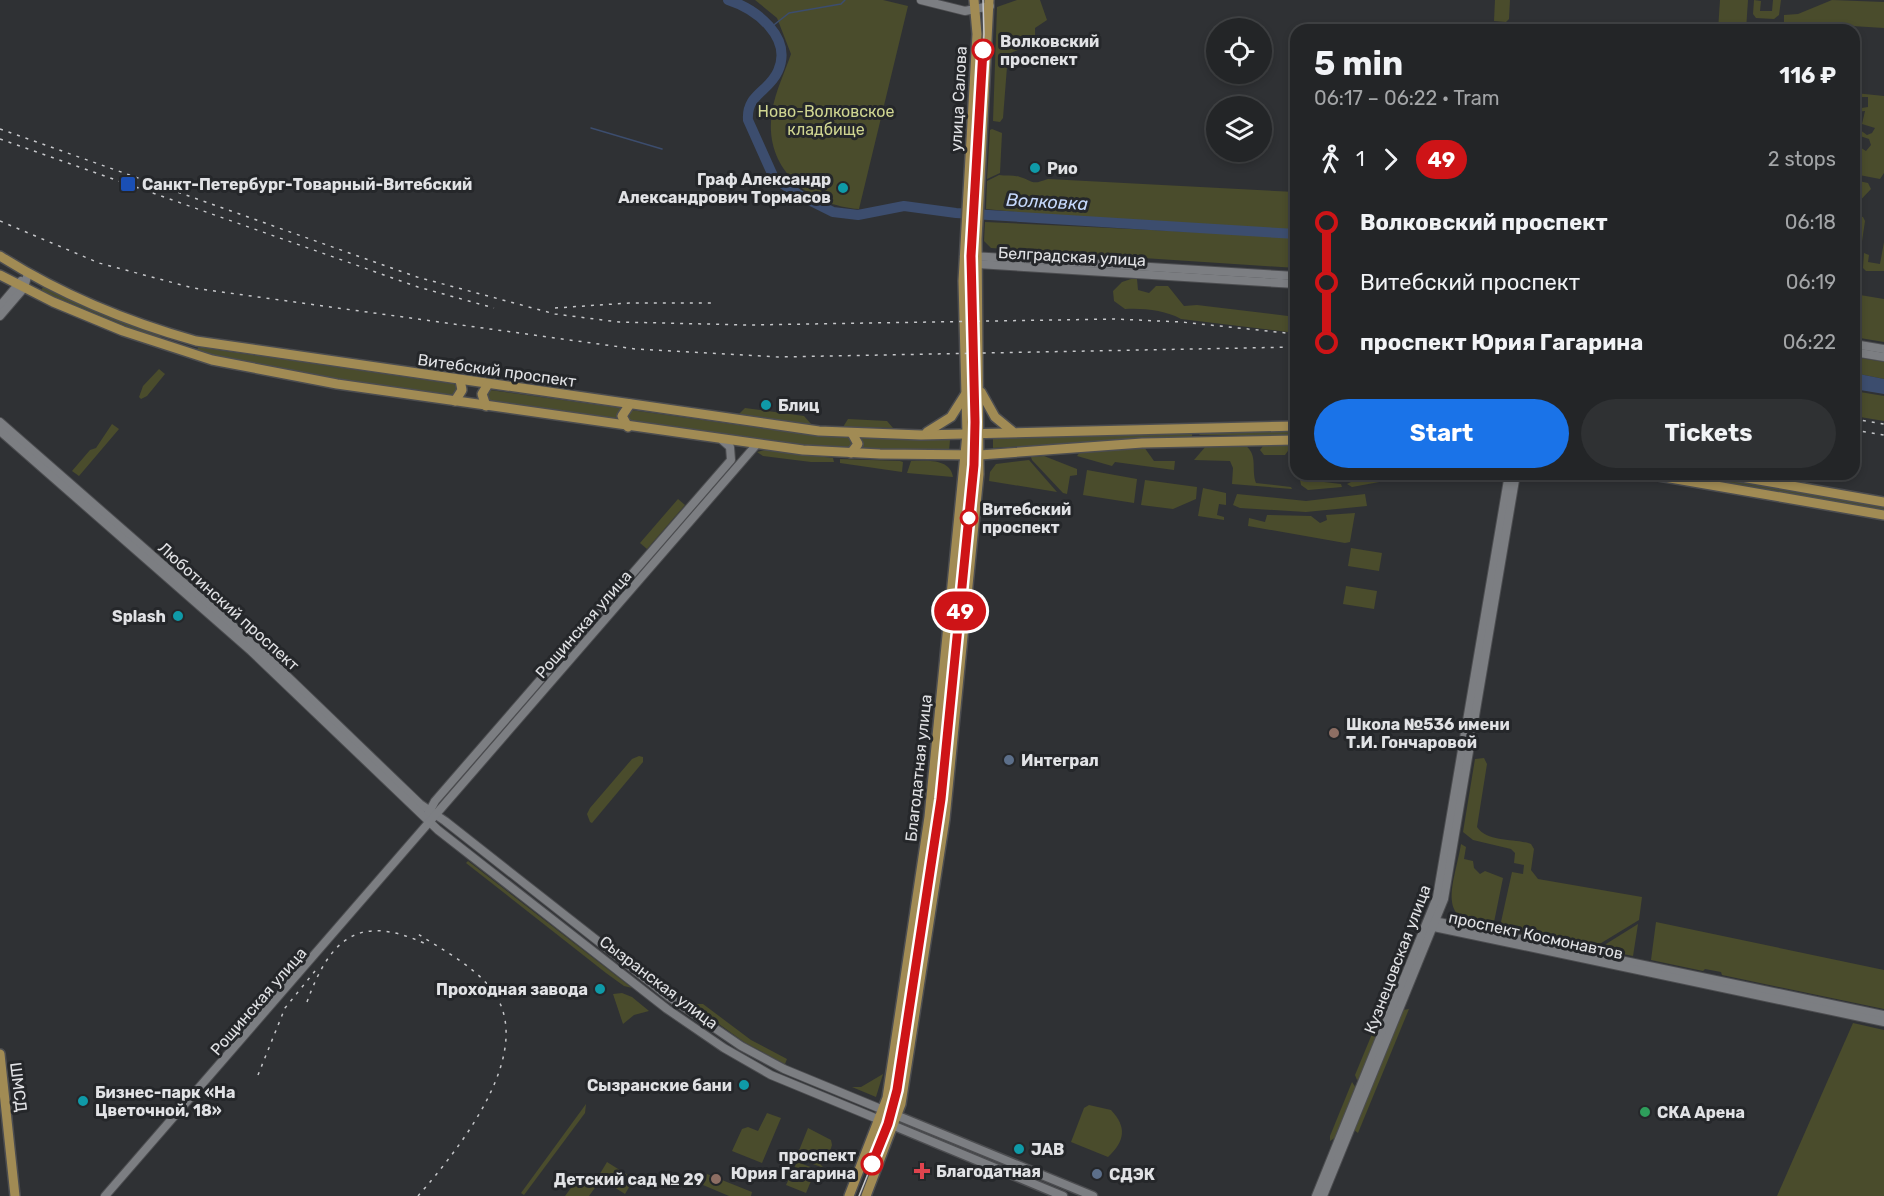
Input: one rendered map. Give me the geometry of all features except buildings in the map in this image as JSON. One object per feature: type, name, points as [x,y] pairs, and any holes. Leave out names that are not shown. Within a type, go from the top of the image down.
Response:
[{"type":"main road","name":"улица Салова","points":[[964,256],[977,34],[974,0]]},
{"type":"main road","name":"улица Салова","points":[[977,260],[989,3]]},
{"type":"main road","name":"Витебский проспект","points":[[0,256],[64,292],[162,331],[218,344],[819,431],[921,435],[1012,431],[1290,426]]},
{"type":"main road","name":"Благодатная улица","points":[[849,1196],[884,1109],[929,817],[967,434],[964,256]]},
{"type":"main road","name":"Благодатная улица","points":[[866,1196],[898,1116],[945,819],[980,455],[977,260]]},
{"type":"main road","points":[[0,275],[70,309],[157,344],[212,360],[290,376],[757,444],[851,453],[980,455],[1199,441],[1290,440]]},
{"type":"main road","points":[[157,344],[164,339],[162,331]]},
{"type":"main road","points":[[455,401],[462,390],[460,380]]},
{"type":"main road","points":[[486,406],[482,394],[488,384]]},
{"type":"main road","points":[[980,390],[995,417],[1012,431]]},
{"type":"main road","points":[[921,435],[951,417],[966,393]]},
{"type":"main road","points":[[628,427],[622,416],[630,404]]},
{"type":"main road","points":[[1198,428],[1196,435],[1199,441]]},
{"type":"main road","points":[[851,453],[858,444],[852,433]]},
{"type":"main road","points":[[1682,480],[1884,515]]},
{"type":"main road","points":[[1758,480],[1884,502]]},
{"type":"main road","name":"ШМСД","points":[[0,1054],[14,1196]]},
{"type":"main road","name":"ШМСД","points":[[0,1091],[14,1196]]},
{"type":"main road","points":[[898,1116],[1093,1196]]},
{"type":"main road","name":"Сызранская улица","points":[[880,1120],[894,1127]]},
{"type":"main road","points":[[894,1127],[1063,1196]]},
{"type":"street","points":[[921,0],[965,11],[975,11],[989,3]]},
{"type":"street","name":"Белградская улица","points":[[964,256],[977,260],[1290,284]]},
{"type":"street","name":"Белградская улица","points":[[977,260],[1290,276]]},
{"type":"street","points":[[0,316],[28,273]]},
{"type":"street","points":[[0,306],[21,286]]},
{"type":"street","points":[[1860,345],[1884,349]]},
{"type":"street","points":[[1860,353],[1884,357]]},
{"type":"street","name":"Люботинский проспект","points":[[0,422],[257,647],[417,802],[433,812]]},
{"type":"street","name":"Люботинский проспект","points":[[0,431],[260,658],[429,823]]},
{"type":"street","name":"Рощинская улица","points":[[105,1196],[429,823],[433,812],[731,460],[730,447],[721,439]]},
{"type":"street","name":"Рощинская улица","points":[[433,812],[757,444]]},
{"type":"street","name":"Кузнецовская улица","points":[[1316,1196],[1433,923],[1508,480]]},
{"type":"street","name":"Кузнецовская улица","points":[[1323,1196],[1433,923],[1450,868],[1515,480]]},
{"type":"street","name":"Сызранская улица","points":[[433,812],[664,993],[720,1032],[776,1065],[884,1109]]},
{"type":"street","name":"Сызранская улица","points":[[429,823],[630,980],[714,1042],[771,1075],[880,1120]]},
{"type":"street","name":"проспект Космонавтов","points":[[1433,923],[1884,1015]]},
{"type":"street","name":"проспект Космонавтов","points":[[1433,923],[1884,1022]]},
{"type":"street","points":[[714,1042],[720,1032]]},
{"type":"street","points":[[884,1109],[898,1116]]},
{"type":"green space","name":"Ново-Волковское кладбище","points":[[755,0],[883,0],[908,6],[859,209],[822,200],[806,191],[782,166],[774,150],[771,132],[773,105],[791,54],[777,18]]},
{"type":"green space","points":[[1017,0],[1040,0],[1047,20],[1035,28],[1035,43],[1008,54],[1003,118],[1000,122],[993,121],[997,7]]},
{"type":"green space","points":[[1495,0],[1510,0],[1509,19],[1506,22],[1494,21]]},
{"type":"green space","points":[[1720,0],[1748,0],[1746,24],[1718,24]]},
{"type":"green space","points":[[1754,0],[1761,1],[1760,11],[1772,11],[1773,0],[1781,0],[1779,15],[1774,19],[1756,18],[1753,14]]},
{"type":"green space","points":[[1832,0],[1884,2],[1884,28],[1860,26],[1860,24],[1788,22],[1784,24],[1784,15],[1798,14]]},
{"type":"green space","points":[[1860,94],[1884,96],[1884,173],[1880,179],[1860,175],[1860,147],[1866,151],[1871,145],[1869,139],[1860,136],[1860,130],[1867,135],[1875,128],[1862,124],[1865,111],[1860,112],[1860,108],[1868,107],[1868,97],[1860,97]]},
{"type":"green space","points":[[990,130],[1002,133],[1000,173],[987,179]]},
{"type":"green space","points":[[999,175],[1018,176],[1036,182],[1048,179],[1290,192],[1290,230],[1043,215],[986,209],[987,181]]},
{"type":"green space","points":[[1860,181],[1868,183],[1871,189],[1860,201]]},
{"type":"green space","points":[[1860,216],[1865,221],[1860,255]]},
{"type":"green space","points":[[985,222],[1290,237],[1290,268],[991,248],[984,241]]},
{"type":"green space","points":[[1884,242],[1884,271],[1866,271],[1863,268],[1864,253],[1869,255],[1868,262],[1880,264]]},
{"type":"green space","points":[[1137,279],[1138,290],[1149,293],[1156,286],[1168,286],[1184,306],[1197,305],[1290,316],[1290,332],[1181,319],[1154,310],[1125,309],[1114,301],[1113,291],[1122,282]]},
{"type":"green space","points":[[43,287],[160,335],[161,338],[158,339],[41,291]]},
{"type":"green space","points":[[1860,295],[1884,299],[1884,342],[1860,338]]},
{"type":"green space","points":[[198,347],[454,384],[458,389],[454,396],[329,378],[200,353],[197,351]]},
{"type":"green space","points":[[1860,358],[1884,362],[1884,379],[1860,374]]},
{"type":"green space","points":[[159,369],[165,374],[147,396],[141,399],[139,397],[143,386]]},
{"type":"green space","points":[[490,390],[621,408],[618,415],[620,421],[490,401],[486,393]]},
{"type":"green space","points":[[1860,392],[1884,396],[1884,421],[1860,417]]},
{"type":"green space","points":[[745,408],[804,416],[812,425],[739,414]]},
{"type":"green space","points":[[631,410],[849,438],[853,443],[850,449],[820,447],[632,423],[627,416]]},
{"type":"green space","points":[[848,419],[887,421],[893,428],[843,427]]},
{"type":"green space","points":[[112,424],[119,429],[79,476],[72,471],[90,450],[96,448]]},
{"type":"green space","points":[[1290,431],[1290,435],[1199,435],[1201,433]]},
{"type":"green space","points":[[1192,433],[1192,437],[993,448],[993,437]]},
{"type":"green space","points":[[861,438],[950,440],[949,451],[861,449]]},
{"type":"green space","points":[[1288,445],[1290,448],[1285,455],[1264,455],[1260,450],[1263,446]]},
{"type":"green space","points":[[1206,446],[1246,446],[1252,454],[1256,483],[1291,487],[1292,489],[1232,484],[1233,468],[1230,461],[1194,460]]},
{"type":"green space","points":[[1144,447],[1154,461],[1175,461],[1174,470],[1115,462],[1112,466],[1077,456],[1080,452]]},
{"type":"green space","points":[[765,450],[833,458],[834,462],[811,462],[763,456],[757,452]]},
{"type":"green space","points":[[1044,456],[1077,469],[1077,475],[1070,476],[1067,494],[1063,493],[1031,457]]},
{"type":"green space","points":[[840,459],[900,461],[903,462],[902,472],[840,463]]},
{"type":"green space","points":[[1029,460],[1057,492],[989,481],[990,472],[996,464]]},
{"type":"green space","points":[[911,461],[930,461],[942,464],[947,466],[953,477],[907,473]]},
{"type":"green space","points":[[1087,470],[1137,479],[1134,503],[1083,495]]},
{"type":"green space","points":[[1145,480],[1197,487],[1196,499],[1173,509],[1141,505]]},
{"type":"green space","points":[[1300,480],[1323,480],[1341,484],[1342,487],[1308,490],[1301,485]]},
{"type":"green space","points":[[1351,480],[1390,480],[1352,487],[1347,484]]},
{"type":"green space","points":[[1712,480],[1730,480],[1884,507],[1884,510]]},
{"type":"green space","points":[[1203,488],[1226,493],[1226,505],[1219,504],[1217,515],[1224,517],[1224,520],[1198,516]]},
{"type":"green space","points":[[1237,494],[1306,501],[1365,494],[1367,506],[1306,512],[1240,508],[1233,505]]},
{"type":"green space","points":[[678,499],[685,505],[647,549],[640,543]]},
{"type":"green space","points":[[1355,513],[1350,542],[1345,543],[1248,526],[1249,518],[1265,522],[1267,515],[1311,516],[1320,523],[1327,520],[1326,515]]},
{"type":"green space","points":[[1351,548],[1382,553],[1379,571],[1348,566]]},
{"type":"green space","points":[[1346,586],[1377,591],[1374,609],[1343,604]]},
{"type":"green space","points":[[643,757],[643,762],[592,823],[590,822],[587,814],[590,808],[632,759]]},
{"type":"green space","points":[[1484,758],[1487,764],[1477,827],[1488,836],[1531,844],[1534,849],[1531,870],[1538,879],[1642,897],[1639,920],[1593,948],[1502,929],[1501,922],[1512,872],[1523,874],[1524,865],[1514,863],[1515,853],[1511,849],[1473,840],[1463,832],[1475,759]]},
{"type":"green space","points":[[1461,844],[1466,847],[1464,859],[1473,861],[1474,868],[1480,874],[1485,871],[1503,878],[1493,927],[1474,924],[1462,918],[1455,910],[1452,888]]},
{"type":"green space","points":[[468,861],[632,988],[624,986],[606,973],[466,863]]},
{"type":"green space","points":[[1656,922],[1884,970],[1884,1009],[1722,975],[1721,972],[1705,969],[1703,971],[1651,960]]},
{"type":"green space","points":[[1638,924],[1633,956],[1598,949]]},
{"type":"green space","points":[[1396,976],[1402,978],[1361,1077],[1357,1080],[1355,1075]]},
{"type":"green space","points":[[622,993],[632,997],[649,1011],[634,1015],[623,1024],[613,994]]},
{"type":"green space","points":[[691,1004],[703,1004],[751,1040],[787,1059],[785,1064],[744,1042]]},
{"type":"green space","points":[[1409,1009],[1358,1133],[1354,1130],[1403,1010]]},
{"type":"green space","points":[[1853,1023],[1884,1030],[1884,1196],[1777,1196]]},
{"type":"green space","points":[[883,1074],[876,1097],[852,1087],[861,1087]]},
{"type":"green space","points":[[1352,1082],[1356,1088],[1336,1137],[1330,1141],[1330,1136]]},
{"type":"green space","points":[[586,1104],[585,1113],[524,1195],[521,1193]]},
{"type":"green space","points":[[1089,1105],[1111,1110],[1120,1122],[1121,1140],[1108,1157],[1071,1142],[1084,1108]]},
{"type":"green space","points":[[767,1113],[781,1118],[762,1163],[732,1151],[742,1129],[748,1127],[758,1131]]},
{"type":"green space","points":[[808,1128],[831,1140],[832,1145],[828,1158],[823,1157],[820,1164],[824,1168],[796,1158]]},
{"type":"green space","points":[[607,1162],[634,1179],[625,1194],[598,1177]]},
{"type":"green space","points":[[797,1162],[816,1169],[806,1193],[786,1185]]},
{"type":"green space","points":[[582,1173],[597,1185],[589,1196],[565,1196]]},
{"type":"green space","points":[[707,1174],[752,1192],[751,1196],[729,1196],[703,1185]]},
{"type":"water","points":[[1860,374],[1884,379],[1884,394],[1860,390]]},
{"type":"waterway","name":"Волковка","points":[[728,0],[760,17],[776,36],[780,47],[781,59],[778,71],[754,99],[748,111],[748,120],[774,178],[801,196],[833,212],[858,215],[904,206],[956,213],[1290,234]]},
{"type":"waterway","points":[[770,28],[789,13],[841,4],[845,0]]},
{"type":"waterway","points":[[591,128],[662,149]]},
{"type":"tram line","points":[[859,1196],[888,1124],[897,1090],[941,799],[974,465],[971,256],[984,34],[983,0]]},
{"type":"tram line","name":"49","points":[[872,1164],[893,1110],[913,993],[941,799],[969,518],[975,422],[971,256],[983,50]]},
{"type":"railway","points":[[0,129],[417,277],[555,314],[619,322],[748,325],[1115,319],[1181,322],[1290,333]]},
{"type":"railway","points":[[0,139],[418,287],[494,308]]},
{"type":"railway","points":[[0,221],[99,263],[193,288],[635,349],[778,357],[1290,347]]},
{"type":"railway","points":[[555,308],[629,303],[714,303]]},
{"type":"railway","points":[[1860,420],[1884,424]]},
{"type":"railway","points":[[1860,431],[1884,435]]},
{"type":"railway","points":[[307,1002],[326,962],[337,947],[350,937],[365,932],[382,931],[403,935],[426,944]]},
{"type":"railway","points":[[418,934],[464,964],[488,985],[502,1010],[506,1037],[501,1066],[489,1096],[473,1125],[418,1196]]},
{"type":"railway","points":[[258,1075],[285,1008],[315,971]]},
{"type":"place","name":"Волковский проспект","points":[[983,50]]},
{"type":"place","name":"Рио","points":[[1035,168]]},
{"type":"place","name":"Санкт-Петербург-Товарный-Витебский","points":[[128,184]]},
{"type":"place","name":"Граф Александр Александрович Тормасов","points":[[843,188]]},
{"type":"place","name":"Блиц","points":[[766,405]]},
{"type":"place","name":"Витебский проспект","points":[[969,518]]},
{"type":"place","name":"Splash","points":[[178,616]]},
{"type":"place","name":"Школа №536 имени Т.И. Гончаровой","points":[[1334,733]]},
{"type":"place","name":"Интеграл","points":[[1009,760]]},
{"type":"place","name":"Проходная завода","points":[[600,989]]},
{"type":"place","name":"Сызранские бани","points":[[744,1085]]},
{"type":"place","name":"Бизнес-парк «На Цветочной, 18»","points":[[83,1101]]},
{"type":"place","name":"СКА Арена","points":[[1645,1112]]},
{"type":"place","name":"JAB","points":[[1019,1149]]},
{"type":"place","name":"проспект Юрия Гагарина","points":[[872,1164]]},
{"type":"place","name":"Благодатная","points":[[922,1171]]},
{"type":"place","name":"СДЭК","points":[[1097,1174]]},
{"type":"place","name":"Детский сад № 29","points":[[716,1179]]}]
